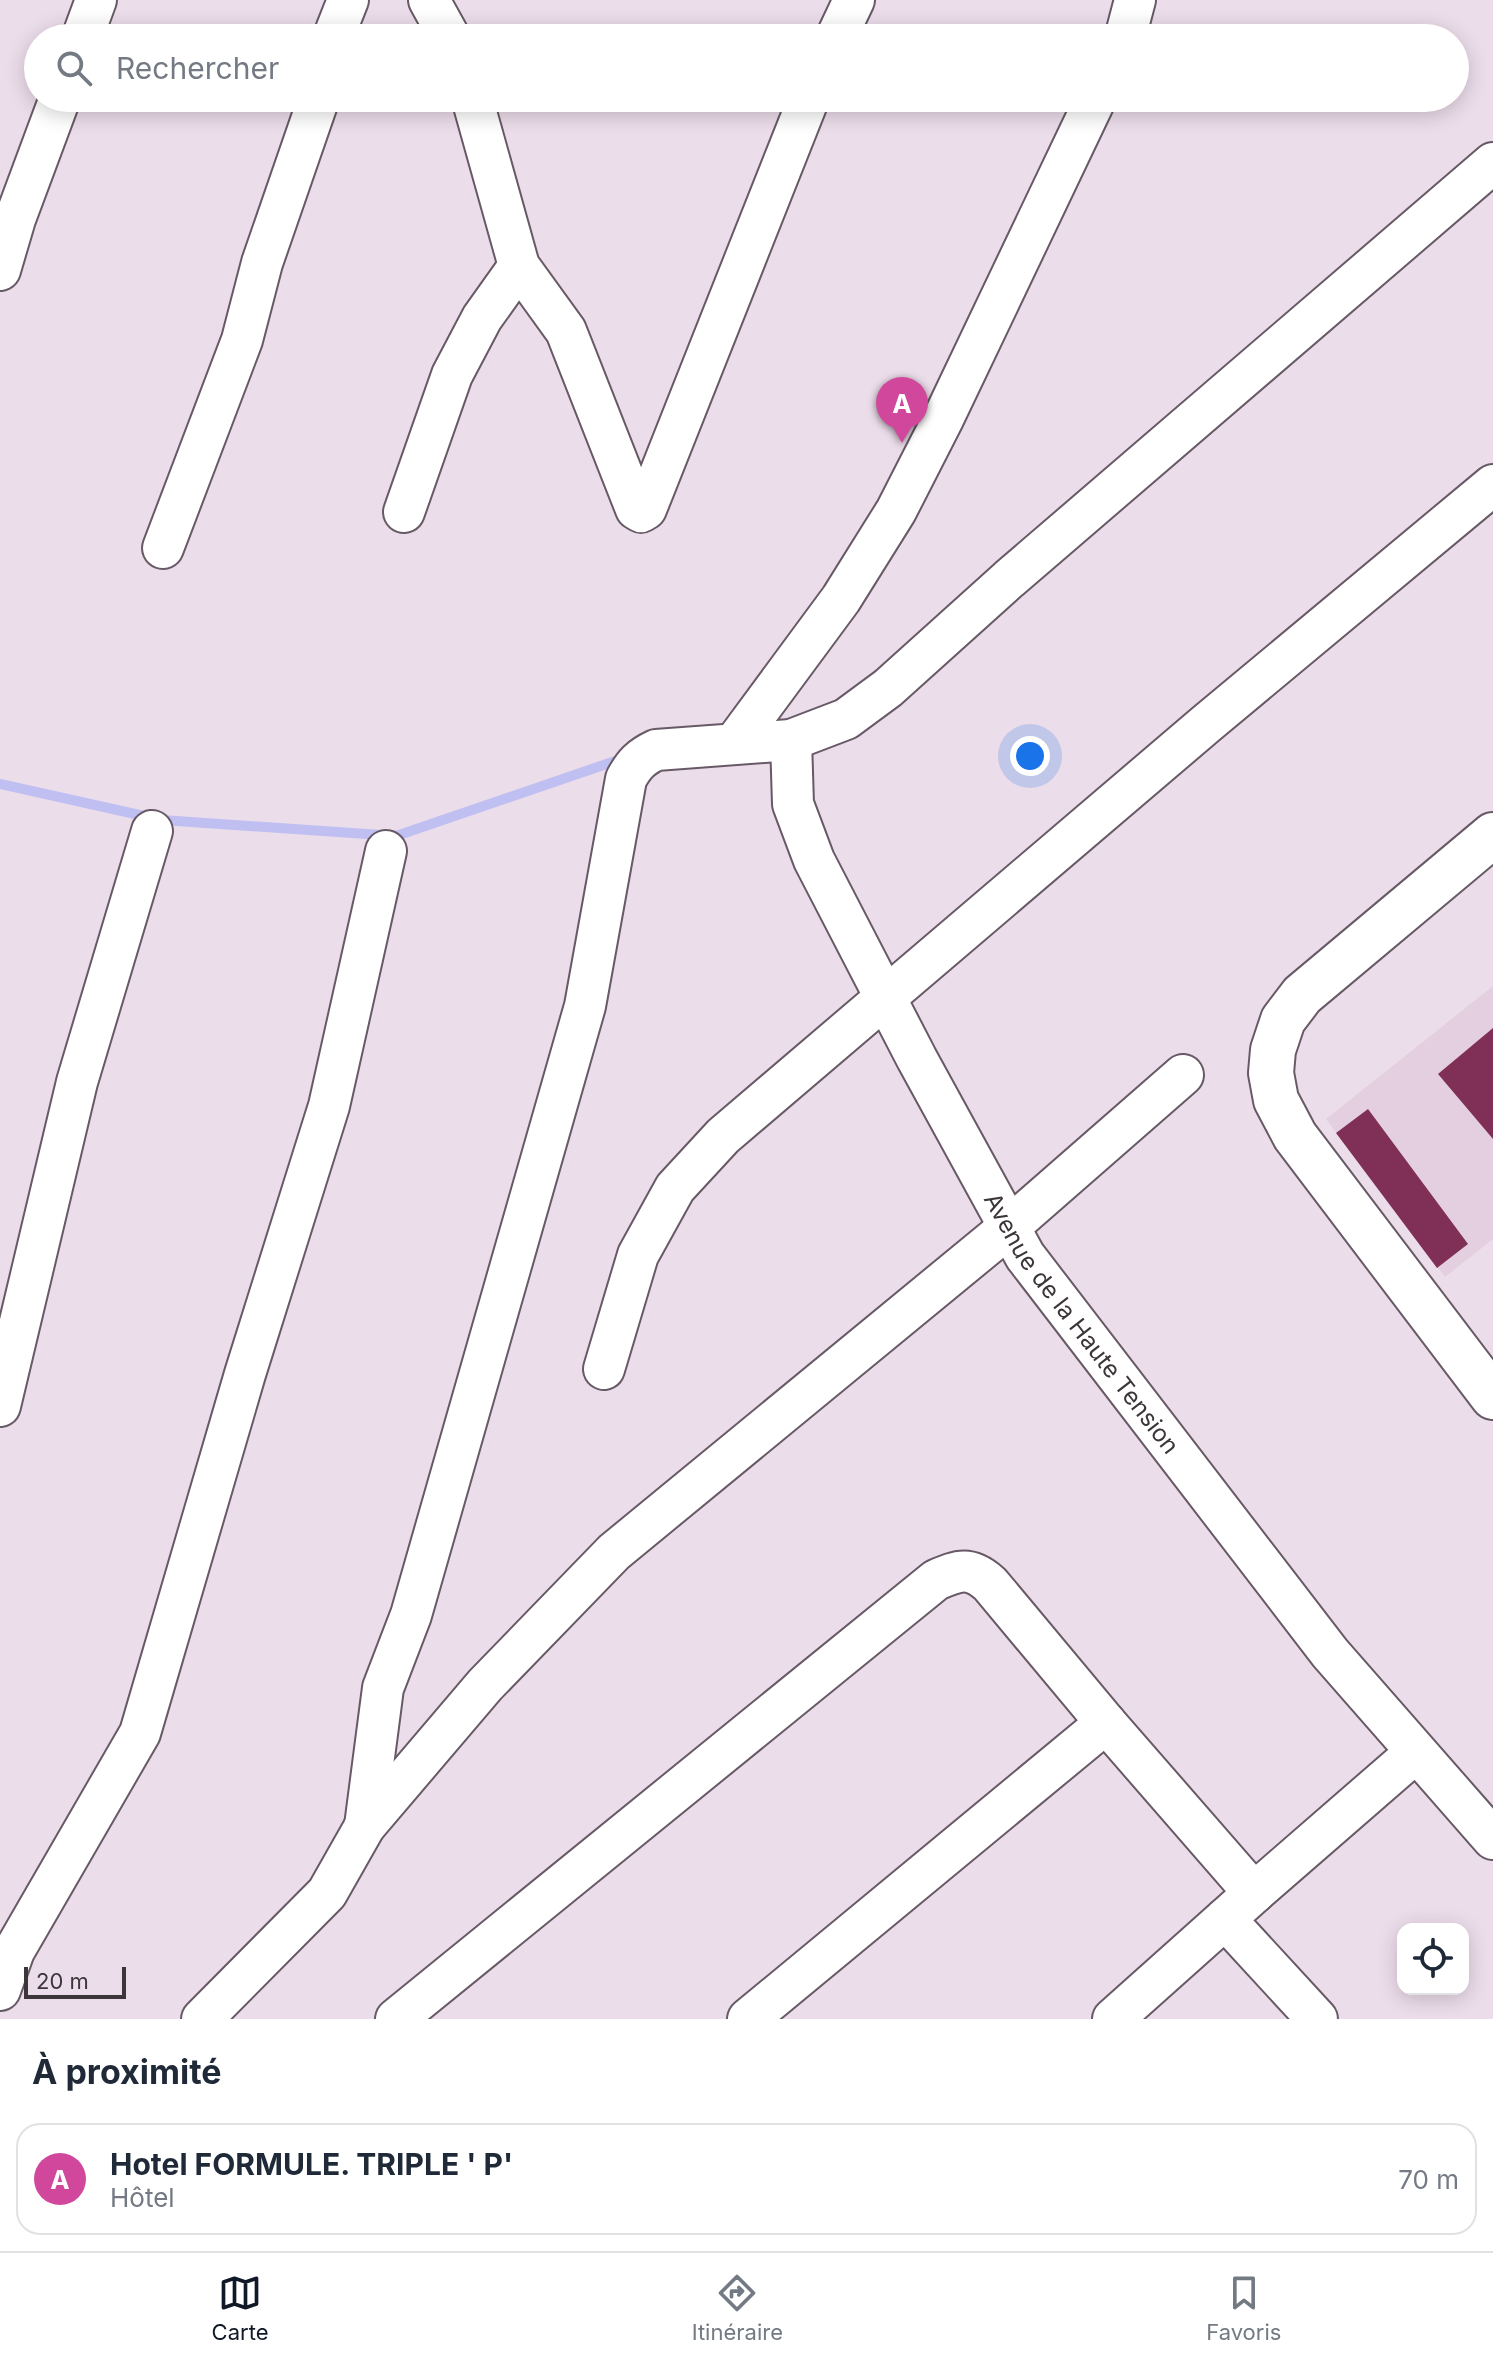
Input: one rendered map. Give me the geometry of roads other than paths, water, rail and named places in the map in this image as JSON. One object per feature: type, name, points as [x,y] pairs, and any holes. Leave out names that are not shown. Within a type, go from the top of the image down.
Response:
[{"type":"street","points":[[87,24],[96,0]]},
{"type":"street","points":[[339,24],[348,0]]},
{"type":"street","points":[[429,0],[442,24]]},
{"type":"street","points":[[843,24],[854,0]]},
{"type":"street","points":[[1129,24],[1135,0]]},
{"type":"street","points":[[0,270],[15,219],[55,112]]},
{"type":"street","points":[[163,548],[242,340],[262,263],[314,112]]},
{"type":"street","points":[[476,112],[519,266],[566,331],[636,509],[641,512],[646,509],[803,112]]},
{"type":"street","points":[[734,744],[841,599],[896,511],[1089,112]]},
{"type":"street","points":[[365,1826],[383,1688],[411,1615],[585,1006],[626,779],[642,756],[656,750],[791,740],[846,719],[888,688],[1009,579],[1493,163]]},
{"type":"street","points":[[404,512],[452,375],[482,318],[519,266]]},
{"type":"street","points":[[604,1369],[638,1255],[675,1188],[723,1136],[1372,584],[1493,485]]},
{"type":"street","name":"Avenue de la Haute Tension","points":[[791,740],[793,804],[814,860],[1025,1256],[1310,1627],[1415,1753],[1493,1839]]},
{"type":"street","points":[[0,1406],[77,1082],[152,831]]},
{"type":"street","points":[[1493,835],[1302,995],[1283,1020],[1273,1050],[1271,1073],[1276,1100],[1295,1136],[1493,1397]]},
{"type":"street","points":[[0,1990],[14,1951],[140,1733],[245,1374],[329,1106],[386,851]]},
{"type":"street","points":[[202,2019],[327,1893],[365,1826],[485,1685],[614,1552],[1008,1228],[1183,1075]]},
{"type":"street","points":[[396,2019],[936,1580],[953,1573],[968,1571],[979,1574],[990,1584],[1254,1893]]},
{"type":"street","points":[[748,2019],[1106,1723]]},
{"type":"street","points":[[1113,2019],[1415,1753]]},
{"type":"street","points":[[1225,1919],[1317,2019]]},
{"type":"waterway","points":[[0,784],[162,820],[396,836],[624,758]]},
{"type":"place","name":"Hotel FORMULE. TRIPLE ' P'","points":[[902,443]]}]
